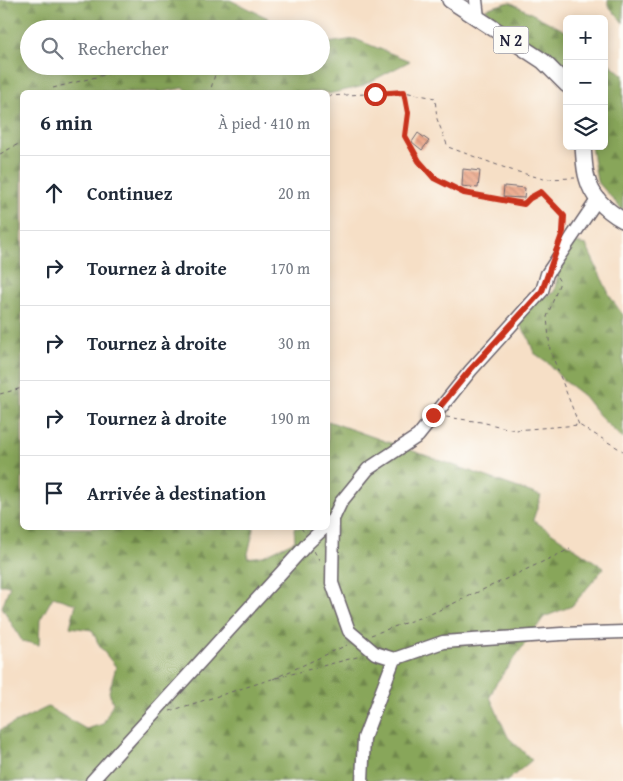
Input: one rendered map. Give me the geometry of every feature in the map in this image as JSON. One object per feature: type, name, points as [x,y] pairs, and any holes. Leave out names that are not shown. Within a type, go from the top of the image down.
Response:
[{"type":"main road","name":"N 2","points":[[450,0],[544,61],[563,81]]},
{"type":"main road","points":[[584,150],[587,178],[597,200],[614,215],[623,220]]},
{"type":"street","points":[[476,0],[478,18]]},
{"type":"street","points":[[330,521],[341,502],[368,469],[418,436],[470,370],[542,291],[547,274],[597,200]]},
{"type":"street","points":[[92,781],[322,530]]},
{"type":"street","points":[[328,530],[332,583],[349,630],[375,653],[394,659],[443,642],[623,632]]},
{"type":"street","points":[[362,781],[364,738],[394,659]]},
{"type":"path","points":[[53,88],[104,75]]},
{"type":"path","points":[[211,90],[215,75]]},
{"type":"path","points":[[330,96],[404,92],[435,98],[437,120],[448,148],[511,170],[544,179],[587,178]]},
{"type":"path","points":[[404,92],[408,113],[405,136],[419,161],[434,178],[464,193],[514,203],[524,204],[541,192],[564,216],[563,232]]},
{"type":"path","points":[[0,154],[20,143]]},
{"type":"path","points":[[552,267],[560,282],[547,317],[550,350],[579,425]]},
{"type":"path","points":[[0,394],[20,389]]},
{"type":"path","points":[[433,415],[481,422],[515,430],[579,425],[623,451]]},
{"type":"path","points":[[302,530],[323,566]]},
{"type":"path","points":[[272,679],[359,639],[433,613],[570,548]]},
{"type":"path","points":[[164,714],[272,679],[375,653]]},
{"type":"green space","points":[[0,0],[230,0],[270,20],[20,20],[20,75],[330,75],[330,43],[355,39],[410,61],[360,87],[330,94],[330,90],[187,90],[184,88],[172,90],[20,90],[20,530],[254,530],[247,558],[263,556],[295,541],[294,530],[330,530],[330,422],[541,496],[533,520],[604,568],[572,606],[544,617],[495,685],[490,697],[508,737],[532,760],[507,781],[0,781],[0,730],[48,707],[86,729],[103,724],[113,703],[109,692],[116,667],[100,647],[92,630],[70,627],[76,604],[53,597],[40,620],[39,645],[22,641],[2,607],[10,585],[0,585]]},
{"type":"green space","points":[[608,0],[623,0],[623,23],[608,5]]},
{"type":"green space","points":[[510,2],[563,30],[563,72],[485,9]]},
{"type":"green space","points":[[608,62],[623,75],[623,211],[597,181],[592,150],[608,150]]},
{"type":"green space","points":[[571,242],[586,245],[611,298],[623,315],[623,439],[603,420],[584,396],[562,379],[547,362],[534,353],[528,337],[518,322],[539,299],[554,292],[561,261]]},
{"type":"building","points":[[418,133],[429,141],[422,150],[412,142]]},
{"type":"building","points":[[463,169],[480,171],[478,188],[462,186]]},
{"type":"building","points":[[504,186],[525,188],[524,198],[503,197]]},
{"type":"route","points":[[375,94],[404,92],[408,113],[405,136],[419,161],[434,178],[464,193],[514,203],[524,204],[541,192],[564,216],[563,232],[542,291],[470,370],[433,415]]}]
